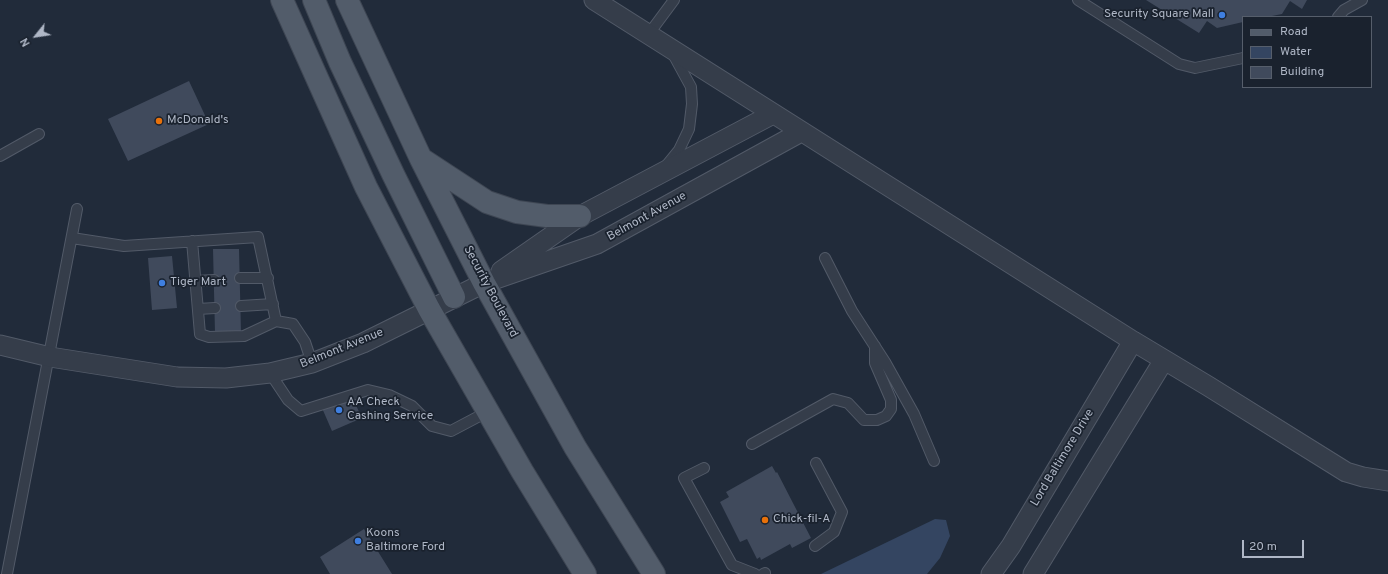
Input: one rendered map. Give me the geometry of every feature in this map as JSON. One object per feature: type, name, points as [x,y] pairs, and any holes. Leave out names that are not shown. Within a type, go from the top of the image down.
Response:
[{"type":"main road","points":[[282,0],[366,187],[429,309],[487,412],[585,574]]},
{"type":"main road","points":[[314,0],[383,153],[454,298]]},
{"type":"main road","name":"Security Boulevard","points":[[347,0],[422,159],[484,283],[575,447],[654,574]]},
{"type":"main road","points":[[422,159],[487,202],[517,212],[547,216],[580,216]]},
{"type":"street","points":[[594,0],[1133,341],[1346,472],[1363,477],[1388,481]]},
{"type":"street","name":"Belmont Avenue","points":[[484,283],[580,216],[773,114]]},
{"type":"street","name":"Belmont Avenue","points":[[0,345],[50,357],[177,377],[226,378],[270,373],[312,363],[363,343],[484,283],[597,244],[801,132]]},
{"type":"street","name":"Lord Baltimore Drive","points":[[991,574],[1011,546],[1133,341]]},
{"type":"street","points":[[1032,574],[1164,360]]},
{"type":"lane","points":[[648,35],[674,0]]},
{"type":"lane","points":[[1078,0],[1179,64],[1195,68],[1242,58]]},
{"type":"lane","points":[[1339,16],[1344,10],[1362,0]]},
{"type":"lane","points":[[657,176],[679,150],[689,129],[692,104],[691,87],[671,50]]},
{"type":"lane","points":[[0,156],[39,134]]},
{"type":"lane","points":[[7,574],[50,357],[77,209]]},
{"type":"lane","points":[[72,238],[124,246],[258,237],[276,321]]},
{"type":"lane","points":[[192,241],[200,334],[209,336],[244,336],[276,321],[293,324],[305,342],[312,363]]},
{"type":"lane","points":[[825,258],[852,311],[886,362],[914,414],[934,462]]},
{"type":"lane","points":[[240,278],[268,278]]},
{"type":"lane","points":[[196,281],[214,280]]},
{"type":"lane","points":[[240,306],[273,304]]},
{"type":"lane","points":[[198,309],[215,308]]},
{"type":"lane","points":[[752,444],[833,399],[848,403],[864,420],[877,420],[886,416],[891,409],[891,400],[875,363],[875,346]]},
{"type":"lane","points":[[270,373],[288,400],[302,411],[368,390],[389,395],[412,406],[432,426],[451,431],[487,412]]},
{"type":"lane","points":[[815,546],[834,532],[842,512],[816,463]]},
{"type":"lane","points":[[704,468],[684,478],[732,565],[761,574]]},
{"type":"water","points":[[935,519],[946,520],[950,536],[940,558],[927,574],[821,574]]},
{"type":"building","name":"Security Square Mall","points":[[1146,0],[1307,0],[1302,9],[1290,1],[1282,14],[1272,16],[1242,16],[1242,22],[1217,28],[1207,21],[1199,33]]},
{"type":"building","name":"McDonald's","points":[[189,81],[209,124],[128,161],[108,119]]},
{"type":"building","points":[[213,249],[239,249],[241,333],[215,333]]},
{"type":"building","name":"Tiger Mart","points":[[172,256],[177,308],[152,310],[148,258]]},
{"type":"building","points":[[343,399],[345,403],[353,399],[362,418],[332,431],[322,408]]},
{"type":"building","name":"Chick-fil-A","points":[[772,466],[776,473],[777,472],[811,538],[792,548],[790,544],[761,560],[760,557],[757,559],[747,539],[740,542],[720,502],[729,497],[726,492]]},
{"type":"building","name":"Koons Baltimore Ford","points":[[364,529],[392,574],[330,574],[320,557]]},
{"type":"place","name":"Security Square Mall","points":[[1222,15]]},
{"type":"place","name":"McDonald's","points":[[159,121]]},
{"type":"place","name":"Tiger Mart","points":[[162,283]]},
{"type":"place","name":"AA Check Cashing Service","points":[[339,410]]},
{"type":"place","name":"Chick-fil-A","points":[[765,520]]},
{"type":"place","name":"Koons Baltimore Ford","points":[[358,541]]}]
